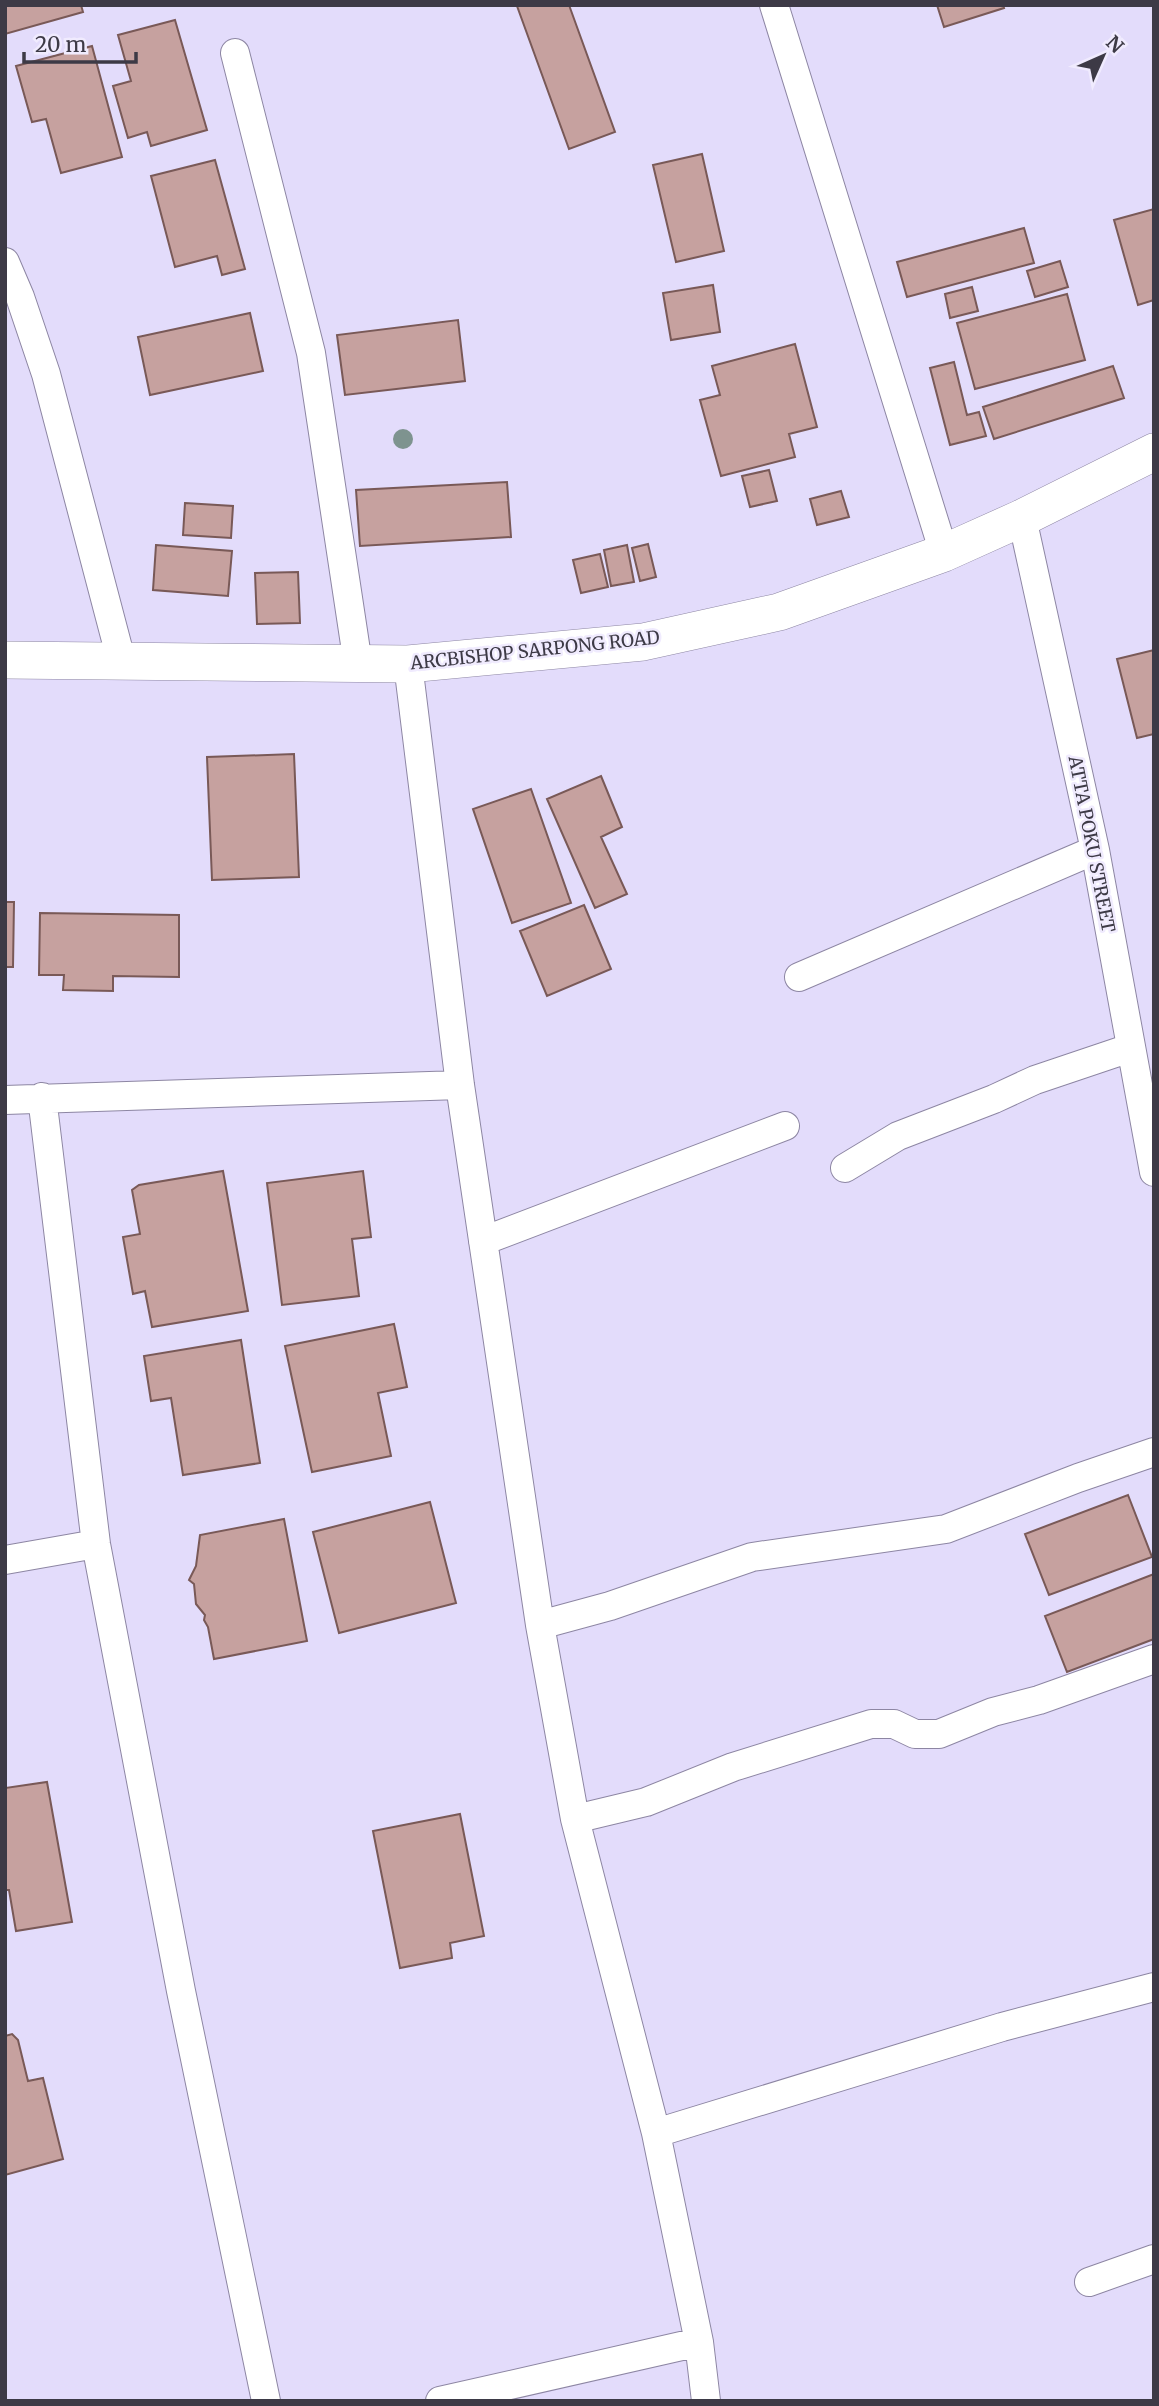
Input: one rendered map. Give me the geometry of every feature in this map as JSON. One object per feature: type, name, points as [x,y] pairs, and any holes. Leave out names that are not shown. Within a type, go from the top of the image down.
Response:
[{"type":"street","points":[[774,5],[944,553]]},
{"type":"street","points":[[235,53],[312,353],[358,664]]},
{"type":"street","points":[[5,262],[46,374],[122,663]]},
{"type":"street","name":"ARCBISHOP SARPONG ROAD","points":[[5,660],[408,664],[643,642],[779,612],[944,553],[1022,518],[1154,452]]},
{"type":"street","name":"ATTA POKU STREET","points":[[1022,518],[1095,850],[1154,1172]]},
{"type":"street","points":[[408,664],[460,1085],[540,1625],[575,1819],[656,2133],[699,2342],[706,2401]]},
{"type":"street","points":[[799,976],[1095,850]]},
{"type":"street","points":[[845,1168],[898,1136],[1035,1080],[1130,1048]]},
{"type":"street","points":[[5,1100],[460,1085]]},
{"type":"street","points":[[41,1097],[96,1544],[181,1991],[266,2401]]},
{"type":"street","points":[[483,1241],[785,1126]]},
{"type":"street","points":[[540,1625],[610,1606],[752,1557],[946,1530],[1078,1478],[1154,1452]]},
{"type":"street","points":[[5,1560],[96,1544]]},
{"type":"street","points":[[575,1819],[646,1802],[733,1768],[871,1724],[894,1724],[915,1734],[939,1734],[993,1712],[1039,1700],[1154,1659]]},
{"type":"street","points":[[656,2133],[1002,2027],[1154,1987]]},
{"type":"street","points":[[1089,2282],[1154,2259]]},
{"type":"street","points":[[440,2401],[699,2342]]},
{"type":"building","points":[[5,5],[81,5],[83,12],[5,34]]},
{"type":"building","points":[[569,5],[615,132],[569,149],[517,6]]},
{"type":"building","points":[[937,5],[1003,5],[1004,8],[944,27]]},
{"type":"building","points":[[175,20],[207,130],[151,146],[147,132],[128,138],[113,86],[131,81],[118,35]]},
{"type":"building","points":[[92,46],[122,157],[61,173],[46,119],[32,122],[16,66]]},
{"type":"building","points":[[702,154],[724,251],[676,262],[653,165]]},
{"type":"building","points":[[215,160],[245,269],[222,275],[217,256],[175,267],[151,176]]},
{"type":"building","points":[[1154,209],[1154,300],[1138,305],[1114,220]]},
{"type":"building","points":[[1024,228],[1034,263],[907,297],[897,262]]},
{"type":"building","points":[[1060,261],[1068,287],[1035,297],[1027,271]]},
{"type":"building","points":[[713,285],[720,332],[671,340],[663,293]]},
{"type":"building","points":[[972,287],[978,311],[950,318],[945,294]]},
{"type":"building","points":[[1067,294],[1085,360],[975,389],[957,323]]},
{"type":"building","points":[[250,313],[263,371],[150,395],[138,337]]},
{"type":"building","points":[[458,320],[465,381],[345,395],[337,335]]},
{"type":"building","points":[[795,344],[817,427],[789,434],[795,457],[721,476],[700,400],[720,395],[712,366]]},
{"type":"building","points":[[954,362],[967,415],[979,412],[986,436],[950,445],[930,368]]},
{"type":"building","points":[[1113,366],[1124,398],[994,439],[983,407]]},
{"type":"building","points":[[769,470],[777,501],[750,507],[742,476]]},
{"type":"building","points":[[507,482],[511,537],[360,546],[356,490]]},
{"type":"building","points":[[841,491],[849,517],[817,525],[810,499]]},
{"type":"building","points":[[185,503],[233,506],[231,538],[183,535]]},
{"type":"building","points":[[648,544],[656,577],[640,581],[632,548]]},
{"type":"building","points":[[156,545],[232,551],[228,596],[153,590]]},
{"type":"building","points":[[627,545],[634,582],[611,586],[604,550]]},
{"type":"building","points":[[600,554],[608,587],[581,593],[573,560]]},
{"type":"building","points":[[298,572],[300,623],[257,624],[255,573]]},
{"type":"building","points":[[1154,650],[1154,734],[1137,738],[1117,659]]},
{"type":"building","points":[[294,754],[299,877],[212,880],[207,757]]},
{"type":"building","points":[[601,776],[622,827],[601,837],[627,894],[595,908],[547,799]]},
{"type":"building","points":[[531,789],[571,903],[512,923],[473,809]]},
{"type":"building","points":[[5,902],[14,902],[13,967],[5,967]]},
{"type":"building","points":[[584,905],[611,969],[547,996],[520,931]]},
{"type":"building","points":[[40,913],[179,915],[179,977],[113,976],[113,991],[63,990],[64,975],[39,975]]},
{"type":"building","points":[[223,1171],[248,1311],[152,1327],[145,1291],[133,1294],[123,1237],[140,1234],[132,1190],[139,1185]]},
{"type":"building","points":[[363,1171],[371,1237],[352,1239],[359,1296],[282,1305],[267,1183]]},
{"type":"building","points":[[394,1324],[407,1387],[378,1393],[391,1456],[312,1472],[285,1346]]},
{"type":"building","points":[[241,1340],[260,1463],[183,1475],[171,1398],[151,1401],[144,1356]]},
{"type":"building","points":[[1128,1495],[1152,1557],[1049,1595],[1025,1534]]},
{"type":"building","points":[[430,1502],[456,1603],[339,1633],[313,1532]]},
{"type":"building","points":[[284,1519],[307,1641],[214,1659],[205,1615],[196,1604],[194,1584],[189,1580],[196,1566],[200,1535]]},
{"type":"building","points":[[1154,1574],[1154,1639],[1067,1672],[1045,1616]]},
{"type":"building","points":[[47,1782],[72,1922],[16,1931],[9,1890],[5,1890],[5,1788]]},
{"type":"building","points":[[460,1814],[484,1936],[450,1943],[452,1958],[400,1968],[373,1831]]},
{"type":"building","points":[[12,2034],[18,2040],[28,2081],[43,2078],[63,2159],[5,2175],[5,2036]]}]
